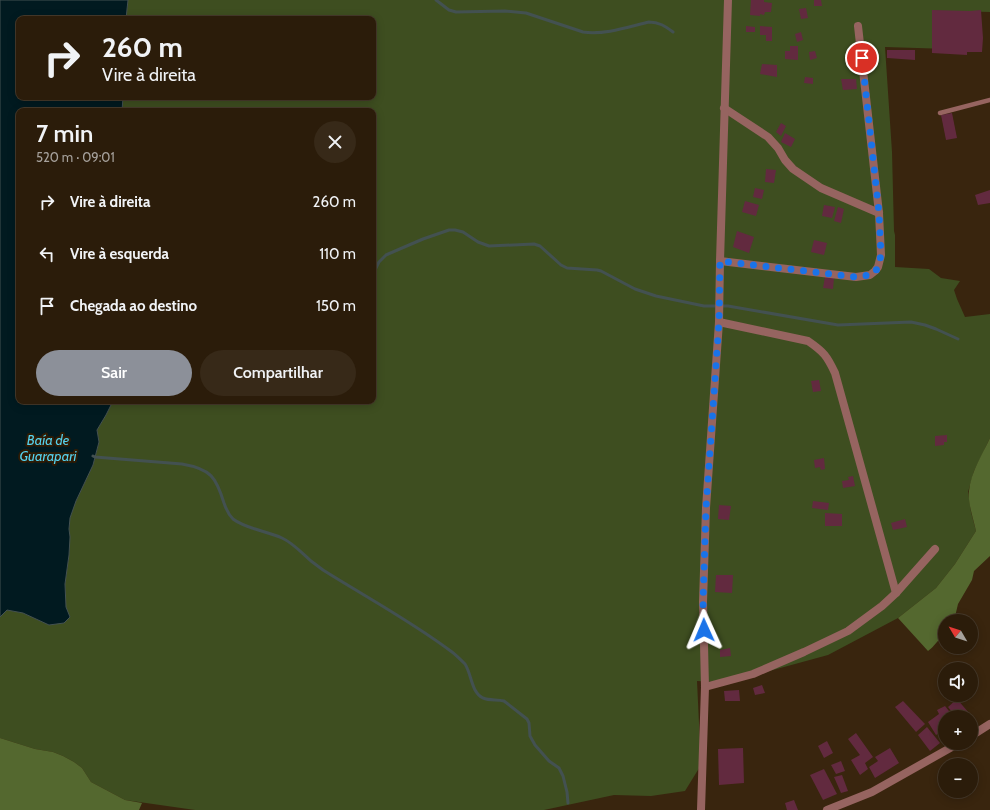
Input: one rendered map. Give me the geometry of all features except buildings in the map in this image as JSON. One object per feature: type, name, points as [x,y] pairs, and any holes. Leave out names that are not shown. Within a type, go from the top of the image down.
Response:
[{"type":"street","points":[[701,810],[704,687],[703,602],[706,508],[719,322],[728,0]]},
{"type":"street","points":[[720,261],[856,277],[870,275],[875,272],[878,267],[881,255],[879,213],[858,26]]},
{"type":"street","points":[[724,108],[768,137],[793,169],[821,188],[879,213]]},
{"type":"street","points":[[719,322],[808,341],[820,349],[828,359],[835,373],[896,593]]},
{"type":"street","points":[[704,687],[753,674],[848,631],[882,606],[896,593],[935,549]]},
{"type":"street","points":[[978,732],[990,724]]},
{"type":"street","points":[[828,810],[872,792],[947,750]]},
{"type":"lane","points":[[940,113],[990,100]]},
{"type":"green space","points":[[128,0],[990,0],[990,12],[952,11],[949,49],[885,47],[892,152],[895,267],[929,269],[941,278],[960,281],[954,290],[965,317],[990,314],[990,438],[974,471],[968,492],[976,531],[955,564],[936,588],[898,618],[828,655],[755,675],[718,682],[697,681],[701,765],[685,791],[651,796],[614,795],[544,810],[195,810],[125,800],[91,782],[82,768],[63,756],[0,738],[0,617],[7,610],[23,613],[49,625],[66,607],[65,584],[69,555],[70,517],[93,465],[99,442],[97,430],[112,404],[376,404],[376,108],[122,108],[123,100],[376,100],[376,16],[126,16]]},
{"type":"green space","points":[[990,438],[990,556],[974,571],[972,580],[958,604],[956,614],[938,614],[938,641],[928,651],[898,618],[936,588],[955,564],[976,531],[970,505],[969,491],[974,470]]},
{"type":"green space","points":[[0,738],[63,756],[82,768],[91,782],[125,800],[142,803],[139,810],[0,810]]},
{"type":"water","name":"Baía de Guarapari","points":[[0,0],[128,0],[126,16],[16,16],[16,100],[123,100],[122,108],[16,108],[16,404],[112,404],[97,430],[99,442],[93,465],[76,501],[70,518],[69,555],[65,584],[66,607],[70,617],[64,623],[49,625],[23,613],[7,610],[0,617]]},
{"type":"waterway","points":[[436,0],[449,10],[456,12],[505,11],[526,13],[583,32],[591,33],[608,31],[649,22],[662,25],[673,32]]},
{"type":"waterway","points":[[376,268],[379,262],[386,255],[423,239],[449,230],[455,230],[463,232],[478,242],[489,246],[534,244],[540,246],[561,265],[567,268],[601,271],[635,289],[656,296],[704,306],[728,306],[838,325],[911,322],[925,325],[958,339]]},
{"type":"waterway","points":[[93,456],[182,464],[192,466],[206,472],[215,481],[226,509],[233,519],[250,528],[286,540],[323,570],[405,620],[454,653],[465,664],[474,688],[479,695],[486,699],[504,701],[527,719],[529,723],[530,736],[535,745],[549,761],[559,768],[563,776],[568,803]]},
{"type":"route","points":[[704,630],[703,602],[706,508],[719,322],[720,261],[856,277],[870,275],[875,272],[881,255],[879,213],[862,58]]}]
